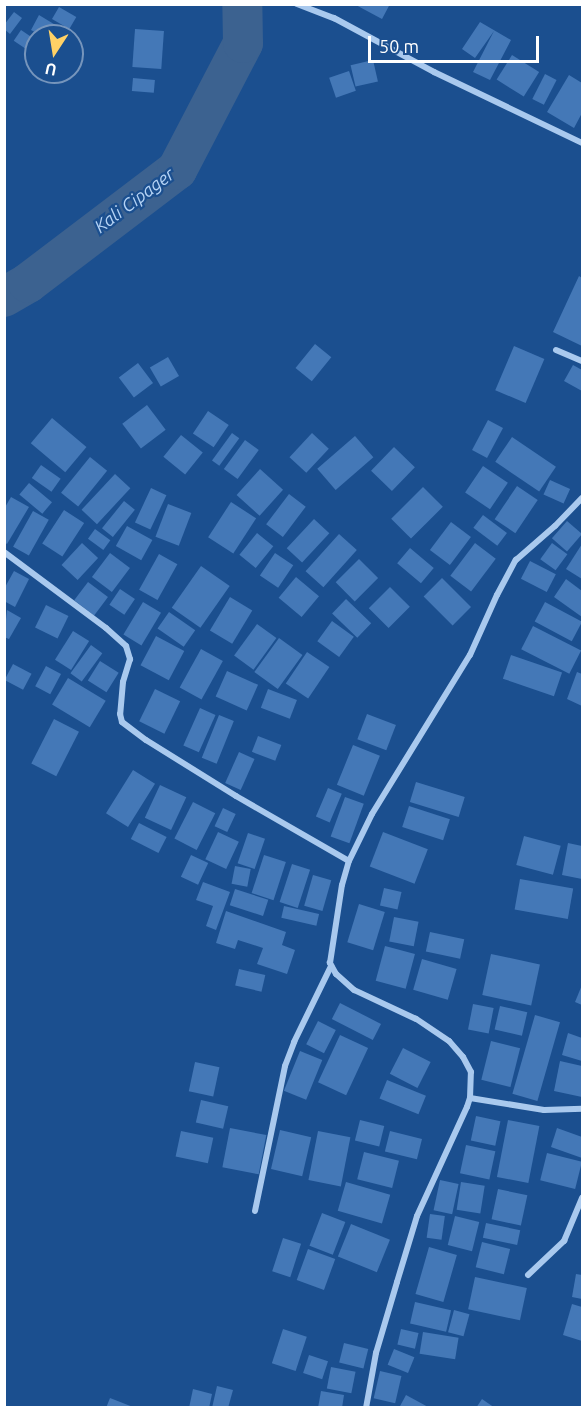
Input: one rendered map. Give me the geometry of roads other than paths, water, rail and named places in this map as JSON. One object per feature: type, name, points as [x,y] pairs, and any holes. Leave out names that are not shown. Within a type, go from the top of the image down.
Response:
[{"type":"street","points":[[297,4],[334,18],[434,72],[582,143]]},
{"type":"street","points":[[556,350],[582,361]]},
{"type":"street","points":[[366,1407],[376,1353],[417,1216],[470,1098],[471,1072],[463,1057],[449,1041],[416,1019],[354,990],[336,974],[332,966],[332,939],[349,861],[372,814],[470,655],[497,595],[516,560],[555,526],[582,498]]},
{"type":"street","points":[[4,552],[106,628],[126,646],[130,659],[123,682],[120,714],[122,722],[146,740],[236,796],[349,861]]},
{"type":"street","points":[[255,1210],[285,1066],[294,1042],[332,966]]},
{"type":"street","points":[[470,1098],[544,1110],[582,1109]]},
{"type":"street","points":[[528,1275],[564,1241],[582,1198]]},
{"type":"waterway","name":"Kali Cipager","points":[[4,297],[28,283],[177,170],[243,43],[242,4]]}]
